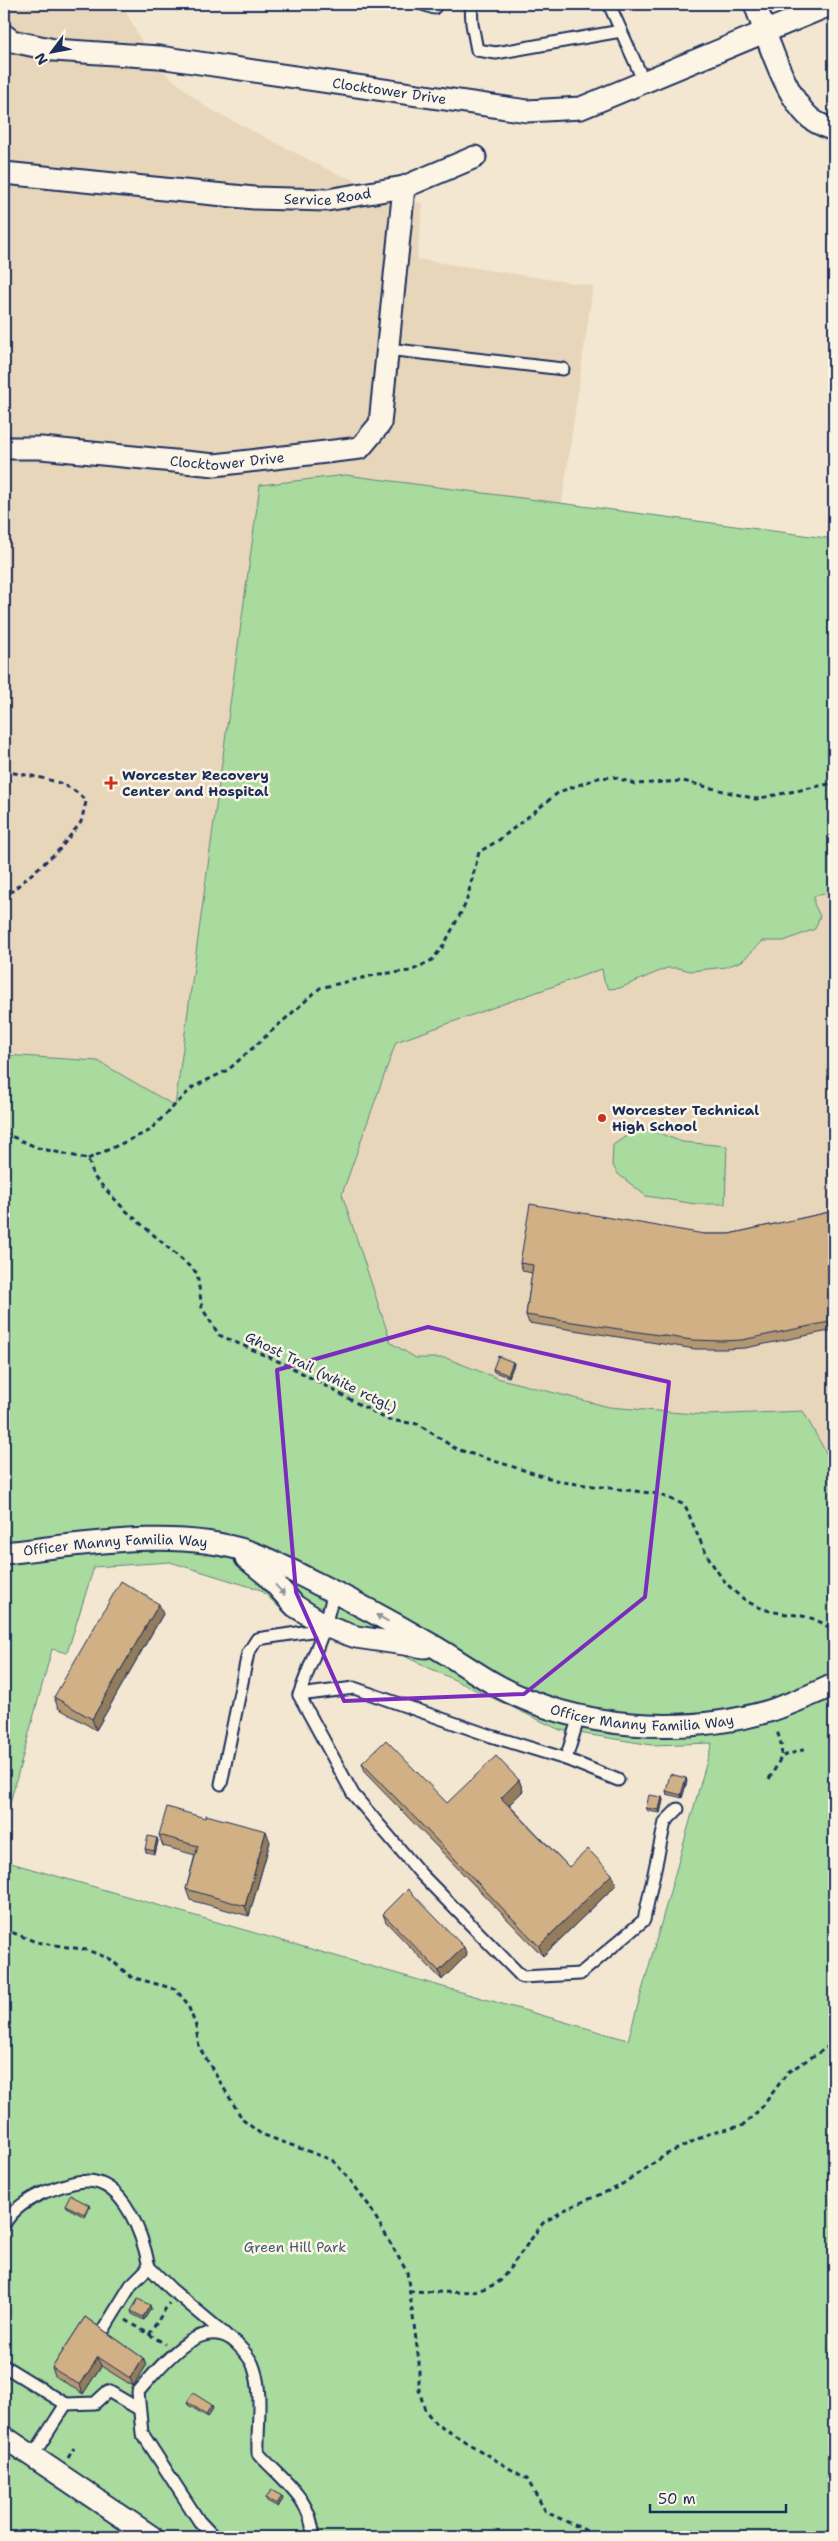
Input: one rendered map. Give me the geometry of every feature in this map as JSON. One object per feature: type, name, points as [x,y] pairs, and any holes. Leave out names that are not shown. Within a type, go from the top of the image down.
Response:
[{"type":"street","points":[[755,4],[784,80],[811,119],[834,130]]},
{"type":"street","name":"Clocktower Drive","points":[[4,35],[12,40],[54,50],[160,57],[527,111],[581,108],[832,4]]},
{"type":"street","name":"Service Road","points":[[4,173],[254,198],[319,200],[352,198],[404,187],[475,156]]},
{"type":"street","name":"Clocktower Drive","points":[[4,448],[41,448],[215,465],[360,448],[380,424],[404,187]]},
{"type":"street","name":"Officer Manny Familia Way","points":[[4,1553],[115,1542],[154,1541],[192,1542],[249,1552],[334,1592],[455,1659],[499,1686],[538,1703],[579,1716],[653,1725],[694,1725],[769,1711],[834,1685]]},
{"type":"street","name":"Officer Manny Familia Way","points":[[229,1548],[250,1561],[267,1575],[295,1606],[324,1627],[356,1637],[415,1644],[455,1659]]},
{"type":"street","points":[[4,2437],[152,2537]]},
{"type":"lane","points":[[422,4],[434,8],[437,4]]},
{"type":"lane","points":[[471,4],[472,24],[477,50],[496,53],[621,31]]},
{"type":"lane","points":[[609,4],[644,82]]},
{"type":"lane","points":[[387,349],[563,369]]},
{"type":"lane","points":[[334,1592],[324,1627],[299,1695],[353,1794],[421,1874],[522,1977],[580,1974],[644,1920],[665,1822],[678,1809]]},
{"type":"lane","points":[[221,1784],[248,1652],[257,1639],[324,1627]]},
{"type":"lane","points":[[299,1695],[354,1688],[491,1736],[566,1759],[618,1780]]},
{"type":"lane","points":[[566,1759],[579,1716]]},
{"type":"lane","points":[[4,2225],[17,2209],[36,2196],[58,2187],[86,2181],[102,2184],[116,2193],[134,2218],[145,2244],[149,2267],[176,2293],[240,2347],[254,2367],[257,2387],[258,2453],[287,2481],[304,2502],[311,2519],[313,2537]]},
{"type":"lane","points":[[104,2329],[132,2285],[149,2267]]},
{"type":"lane","points":[[214,2537],[199,2521],[142,2433],[138,2392],[174,2350],[197,2337],[221,2334],[229,2338]]},
{"type":"lane","points":[[4,2366],[66,2404],[95,2403],[108,2390],[139,2409]]},
{"type":"lane","points":[[32,2457],[66,2404]]},
{"type":"path","points":[[4,771],[63,784],[78,791],[86,802],[80,822],[59,850],[4,898]]},
{"type":"path","points":[[4,1133],[38,1148],[88,1159],[149,1131],[193,1087],[228,1070],[320,988],[379,974],[411,971],[432,960],[444,944],[466,903],[479,852],[499,840],[559,792],[598,778],[614,777],[635,784],[683,781],[756,799],[834,783]]},
{"type":"path","name":"Ghost Trail (white rctgl.)","points":[[88,1159],[94,1177],[118,1202],[197,1273],[202,1308],[219,1335],[297,1370],[388,1420],[418,1424],[456,1448],[562,1482],[658,1494],[685,1505],[702,1546],[724,1581],[740,1599],[767,1610],[795,1613],[823,1622],[834,1632]]},
{"type":"path","points":[[769,1711],[782,1744],[783,1756],[769,1779]]},
{"type":"path","points":[[783,1756],[806,1749]]},
{"type":"path","points":[[4,1929],[36,1942],[87,1950],[110,1959],[131,1977],[175,1989],[186,2003],[196,2026],[199,2047],[243,2120],[261,2134],[332,2160],[348,2177],[368,2204],[407,2272],[419,2362],[419,2390],[425,2410],[436,2424],[528,2478],[546,2512],[600,2537]]},
{"type":"path","points":[[409,2291],[465,2291],[492,2286],[500,2280],[543,2223],[568,2208],[618,2187],[667,2154],[708,2134],[744,2125],[762,2107],[788,2072],[834,2042]]},
{"type":"path","points":[[149,2335],[176,2293]]},
{"type":"path","points":[[115,2313],[174,2350]]},
{"type":"path","points":[[673,2537],[696,2530],[723,2537]]},
{"type":"path","points":[[750,2537],[791,2537]]},
{"type":"highlighted area","points":[[428,1327],[669,1382],[645,1597],[524,1694],[344,1701],[296,1592],[277,1370]]},
{"type":"shaded area","name":"Worcester Recovery Center and Hospital","points":[[4,4],[122,4],[153,63],[206,107],[335,173],[423,204],[417,259],[593,286],[561,511],[260,485],[175,1106],[98,1061],[4,1055]]},
{"type":"shaded area","name":"Worcester Technical High School","points":[[834,892],[834,1467],[803,1411],[706,1415],[609,1407],[497,1378],[446,1358],[416,1358],[391,1343],[342,1194],[396,1042],[800,898]]},
{"type":"green space","name":"Green Hill Park","points":[[346,475],[834,539],[834,892],[814,896],[814,904],[820,916],[815,929],[784,941],[763,941],[742,961],[726,967],[691,971],[667,968],[620,988],[609,989],[604,981],[602,969],[396,1042],[342,1194],[391,1343],[416,1358],[446,1358],[497,1378],[609,1407],[706,1415],[803,1411],[834,1467],[834,2537],[4,2537],[4,1861],[628,2040],[712,1743],[652,1745],[560,1730],[402,1655],[360,1649],[285,1613],[261,1590],[170,1562],[94,1567],[67,1653],[52,1649],[4,1825],[4,1055],[98,1061],[175,1106],[260,485]]},
{"type":"green space","points":[[648,1129],[682,1142],[727,1146],[725,1204],[695,1204],[646,1196],[618,1174],[612,1164],[613,1145],[635,1130]]},
{"type":"building","points":[[530,1204],[704,1234],[729,1234],[834,1211],[834,1321],[742,1340],[721,1341],[692,1340],[526,1315],[533,1265],[520,1263]]},
{"type":"building","points":[[498,1356],[513,1362],[508,1375],[493,1369]]},
{"type":"building","points":[[121,1581],[159,1604],[92,1719],[54,1697]]},
{"type":"building","points":[[386,1740],[447,1803],[496,1756],[519,1780],[501,1798],[569,1867],[588,1849],[612,1874],[539,1946],[362,1763]]},
{"type":"building","points":[[670,1774],[686,1778],[681,1795],[666,1791]]},
{"type":"building","points":[[649,1795],[662,1797],[659,1810],[646,1808]]},
{"type":"building","points":[[167,1807],[205,1818],[206,1815],[266,1831],[245,1906],[186,1889],[198,1846],[159,1835]]},
{"type":"building","points":[[148,1836],[157,1838],[154,1851],[145,1849]]},
{"type":"building","points":[[408,1889],[464,1947],[439,1971],[383,1914]]},
{"type":"building","points":[[70,2195],[89,2205],[84,2214],[65,2205]]},
{"type":"building","points":[[138,2299],[150,2305],[143,2317],[131,2311]]},
{"type":"building","points":[[85,2317],[143,2358],[130,2378],[98,2357],[80,2385],[52,2368]]},
{"type":"building","points":[[193,2393],[212,2405],[206,2414],[187,2402]]},
{"type":"building","points":[[271,2490],[282,2496],[277,2504],[266,2498]]},
{"type":"place","name":"Worcester Recovery Center and Hospital","points":[[111,783]]},
{"type":"place","name":"Worcester Technical High School","points":[[602,1118]]}]
